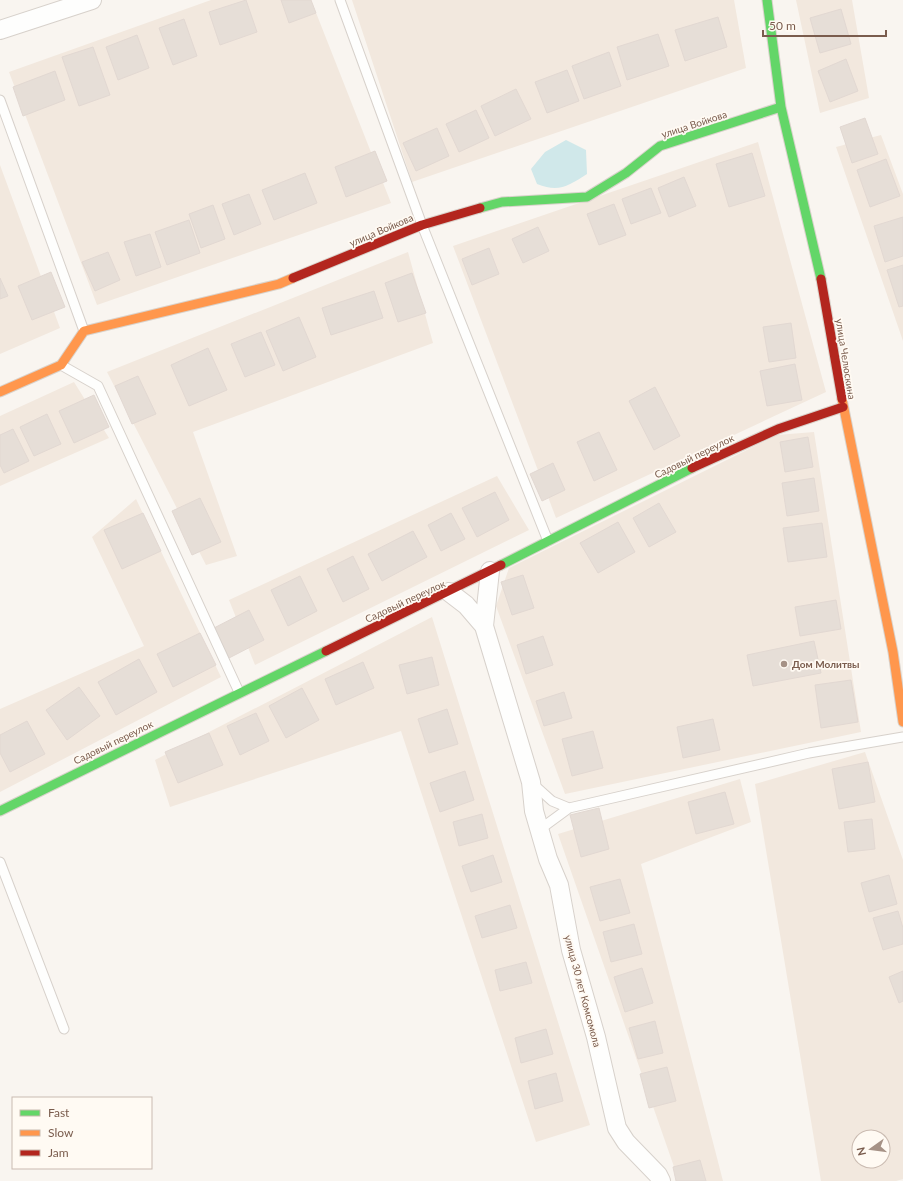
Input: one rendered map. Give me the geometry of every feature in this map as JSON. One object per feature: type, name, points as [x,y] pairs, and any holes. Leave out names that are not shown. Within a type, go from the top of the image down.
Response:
[{"type":"street","points":[[0,30],[92,0]]},
{"type":"street","name":"улица Челюскина","points":[[767,0],[780,107],[824,290],[843,407],[893,652],[903,715]]},
{"type":"street","name":"улица Войкова","points":[[84,331],[279,284],[422,225],[502,202],[587,197],[626,173],[660,146],[780,107]]},
{"type":"street","points":[[0,392],[61,365],[84,331]]},
{"type":"street","name":"Садовый переулок","points":[[0,811],[239,692],[449,592],[712,458],[778,429],[843,407]]},
{"type":"street","name":"улица 30 лет Комсомола","points":[[490,571],[484,626],[531,782],[534,811],[548,859],[559,885],[571,950],[596,1037],[617,1128],[626,1142],[658,1175],[661,1181]]},
{"type":"street","name":"улица 30 лет Комсомола","points":[[449,592],[466,605],[484,626]]},
{"type":"lane","points":[[340,0],[422,225],[548,541]]},
{"type":"lane","points":[[0,100],[84,331]]},
{"type":"lane","points":[[61,365],[98,386],[239,692]]},
{"type":"lane","points":[[540,830],[568,808],[809,753],[903,737]]},
{"type":"lane","points":[[531,782],[552,801],[568,808]]},
{"type":"lane","points":[[0,862],[64,1029]]},
{"type":"shaded area","points":[[211,0],[311,0],[391,203],[97,305],[9,72]]},
{"type":"shaded area","points":[[352,0],[734,0],[746,68],[412,182]]},
{"type":"shaded area","points":[[796,0],[852,0],[869,98],[820,113]]},
{"type":"shaded area","points":[[881,135],[903,194],[903,341],[836,147]]},
{"type":"shaded area","points":[[758,142],[826,392],[556,518],[453,246]]},
{"type":"shaded area","points":[[0,165],[60,328],[0,354]]},
{"type":"shaded area","points":[[408,252],[433,343],[193,432],[237,556],[206,565],[107,372]]},
{"type":"shaded area","points":[[74,382],[109,438],[0,486],[0,416]]},
{"type":"shaded area","points":[[814,432],[861,732],[565,794],[496,606],[509,568],[777,435]]},
{"type":"shaded area","points":[[497,476],[529,530],[255,665],[229,600]]},
{"type":"shaded area","points":[[136,499],[221,677],[0,792],[0,709],[144,646],[92,537]]},
{"type":"shaded area","points":[[432,617],[590,1125],[536,1142],[401,731],[170,807],[155,760]]},
{"type":"shaded area","points":[[865,752],[903,860],[903,1179],[896,1181],[821,1181],[755,784]]},
{"type":"shaded area","points":[[740,779],[751,822],[641,864],[723,1181],[679,1181],[558,834]]},
{"type":"water","points":[[566,140],[586,150],[587,174],[563,187],[551,188],[537,184],[531,169],[545,152]]},
{"type":"building","points":[[246,0],[257,32],[220,45],[209,12]]},
{"type":"building","points":[[281,0],[311,0],[316,13],[289,23]]},
{"type":"building","points":[[841,9],[851,44],[820,53],[810,18]]},
{"type":"building","points":[[718,17],[727,47],[685,61],[675,30]]},
{"type":"building","points":[[184,19],[197,56],[173,65],[159,28]]},
{"type":"building","points":[[658,34],[669,66],[627,80],[617,47]]},
{"type":"building","points":[[137,35],[149,68],[118,80],[106,47]]},
{"type":"building","points":[[93,47],[110,95],[79,106],[62,57]]},
{"type":"building","points":[[609,52],[621,86],[584,99],[572,66]]},
{"type":"building","points":[[846,59],[858,91],[830,102],[818,71]]},
{"type":"building","points":[[567,70],[579,101],[547,113],[535,82]]},
{"type":"building","points":[[55,71],[65,100],[23,116],[13,87]]},
{"type":"building","points":[[516,89],[531,119],[495,136],[481,106]]},
{"type":"building","points":[[476,110],[489,138],[459,152],[446,124]]},
{"type":"building","points":[[865,118],[878,154],[852,163],[840,127]]},
{"type":"building","points":[[437,128],[449,156],[416,171],[403,143]]},
{"type":"building","points":[[375,151],[387,181],[346,197],[335,167]]},
{"type":"building","points":[[752,153],[765,196],[729,207],[716,164]]},
{"type":"building","points":[[886,159],[900,196],[870,207],[857,170]]},
{"type":"building","points":[[305,173],[317,203],[274,220],[262,190]]},
{"type":"building","points":[[684,177],[696,206],[669,217],[658,188]]},
{"type":"building","points":[[651,188],[661,213],[631,224],[622,199]]},
{"type":"building","points":[[249,194],[261,224],[234,235],[222,204]]},
{"type":"building","points":[[614,204],[626,235],[599,245],[587,214]]},
{"type":"building","points":[[213,205],[225,239],[201,248],[189,214]]},
{"type":"building","points":[[903,217],[903,256],[885,262],[874,226]]},
{"type":"building","points":[[189,220],[200,253],[167,265],[155,232]]},
{"type":"building","points":[[538,227],[549,251],[523,263],[512,239]]},
{"type":"building","points":[[150,234],[161,267],[136,276],[124,242]]},
{"type":"building","points":[[489,248],[499,274],[472,285],[462,259]]},
{"type":"building","points":[[108,252],[120,280],[95,291],[82,262]]},
{"type":"building","points":[[903,265],[903,306],[899,307],[887,270]]},
{"type":"building","points":[[51,272],[65,307],[32,320],[18,286]]},
{"type":"building","points":[[412,273],[426,313],[398,322],[385,283]]},
{"type":"building","points":[[0,278],[8,296],[0,299]]},
{"type":"building","points":[[374,291],[383,318],[331,335],[322,308]]},
{"type":"building","points":[[299,317],[316,357],[283,371],[266,331]]},
{"type":"building","points":[[791,323],[796,358],[769,362],[763,327]]},
{"type":"building","points":[[261,332],[275,365],[245,377],[231,344]]},
{"type":"building","points":[[208,348],[227,390],[189,406],[171,365]]},
{"type":"building","points":[[795,364],[802,400],[767,406],[760,371]]},
{"type":"building","points":[[138,376],[156,414],[132,424],[115,386]]},
{"type":"building","points":[[655,387],[680,436],[654,450],[629,401]]},
{"type":"building","points":[[94,395],[109,427],[74,443],[59,411]]},
{"type":"building","points":[[47,414],[61,444],[34,456],[20,427]]},
{"type":"building","points":[[13,429],[29,461],[4,473],[0,465],[0,435]]},
{"type":"building","points":[[599,432],[617,470],[594,481],[577,442]]},
{"type":"building","points":[[808,437],[813,467],[785,472],[780,442]]},
{"type":"building","points":[[553,463],[565,490],[542,501],[530,474]]},
{"type":"building","points":[[814,478],[819,511],[787,516],[782,483]]},
{"type":"building","points":[[495,492],[509,520],[477,537],[462,508]]},
{"type":"building","points":[[200,498],[221,542],[192,555],[172,511]]},
{"type":"building","points":[[659,503],[676,532],[649,547],[633,518]]},
{"type":"building","points":[[143,513],[161,551],[122,569],[104,530]]},
{"type":"building","points":[[451,513],[465,539],[441,551],[428,525]]},
{"type":"building","points":[[618,522],[635,552],[598,573],[580,543]]},
{"type":"building","points":[[822,523],[827,557],[788,562],[783,528]]},
{"type":"building","points":[[413,531],[427,557],[382,581],[368,554]]},
{"type":"building","points":[[353,556],[369,589],[343,602],[327,569]]},
{"type":"building","points":[[523,575],[534,608],[512,615],[501,582]]},
{"type":"building","points":[[300,576],[317,611],[288,626],[271,590]]},
{"type":"building","points":[[836,600],[841,629],[800,636],[795,607]]},
{"type":"building","points":[[249,610],[264,640],[229,658],[214,628]]},
{"type":"building","points":[[200,633],[216,665],[173,687],[157,654]]},
{"type":"building","points":[[543,636],[553,665],[526,674],[517,645]]},
{"type":"building","name":"Дом Молитвы","points":[[814,641],[821,673],[753,686],[747,655]]},
{"type":"building","points":[[432,657],[439,685],[407,694],[399,665]]},
{"type":"building","points":[[139,659],[157,692],[116,715],[98,682]]},
{"type":"building","points":[[363,662],[374,688],[336,705],[325,679]]},
{"type":"building","points":[[851,680],[858,722],[821,728],[815,685]]},
{"type":"building","points":[[79,687],[100,716],[67,740],[46,710]]},
{"type":"building","points":[[302,688],[319,720],[286,738],[269,706]]},
{"type":"building","points":[[564,692],[572,718],[544,726],[536,701]]},
{"type":"building","points":[[447,709],[458,744],[429,753],[418,719]]},
{"type":"building","points":[[256,713],[269,741],[240,755],[227,726]]},
{"type":"building","points":[[713,719],[720,750],[683,758],[677,727]]},
{"type":"building","points":[[27,721],[45,754],[10,772],[0,753],[0,735]]},
{"type":"building","points":[[593,731],[603,768],[572,776],[562,739]]},
{"type":"building","points":[[209,733],[223,765],[178,783],[165,752]]},
{"type":"building","points":[[868,762],[875,802],[839,809],[832,769]]},
{"type":"building","points":[[465,771],[474,800],[440,812],[430,783]]},
{"type":"building","points":[[725,792],[734,824],[696,834],[688,802]]},
{"type":"building","points":[[599,808],[609,849],[581,857],[570,815]]},
{"type":"building","points":[[482,814],[488,838],[459,846],[453,822]]},
{"type":"building","points":[[872,819],[875,849],[848,852],[844,822]]},
{"type":"building","points":[[493,855],[502,882],[471,892],[462,866]]},
{"type":"building","points":[[889,875],[897,904],[869,912],[861,883]]},
{"type":"building","points":[[620,879],[630,913],[600,921],[590,887]]},
{"type":"building","points":[[510,905],[517,928],[482,938],[475,916]]},
{"type":"building","points":[[898,911],[903,928],[903,944],[883,950],[873,918]]},
{"type":"building","points":[[634,924],[642,954],[611,962],[603,932]]},
{"type":"building","points":[[526,962],[532,983],[500,991],[495,970]]},
{"type":"building","points":[[642,968],[653,1003],[625,1012],[614,977]]},
{"type":"building","points":[[903,971],[903,1001],[899,1003],[889,977]]},
{"type":"building","points":[[655,1021],[663,1053],[638,1059],[629,1028]]},
{"type":"building","points":[[546,1029],[553,1054],[521,1063],[515,1038]]},
{"type":"building","points":[[667,1067],[676,1101],[649,1108],[640,1074]]},
{"type":"building","points":[[556,1073],[563,1101],[535,1109],[528,1081]]},
{"type":"building","points":[[700,1160],[706,1181],[676,1181],[673,1167]]},
{"type":"traffic: fast","points":[[767,0],[781,107],[821,279]]},
{"type":"traffic: fast","points":[[480,208],[502,202],[587,197],[626,173],[660,146],[781,107]]},
{"type":"traffic: fast","points":[[501,565],[692,468]]},
{"type":"traffic: fast","points":[[0,811],[326,651]]},
{"type":"traffic: slow","points":[[0,392],[61,365],[84,331],[279,284],[293,278]]},
{"type":"traffic: slow","points":[[842,399],[893,652],[903,722]]},
{"type":"traffic: jam","points":[[293,278],[422,225],[480,208]]},
{"type":"traffic: jam","points":[[821,279],[842,399]]},
{"type":"traffic: jam","points":[[692,468],[778,429],[843,407]]},
{"type":"traffic: jam","points":[[326,651],[501,565]]},
{"type":"place","name":"Дом Молитвы","points":[[784,664]]}]
